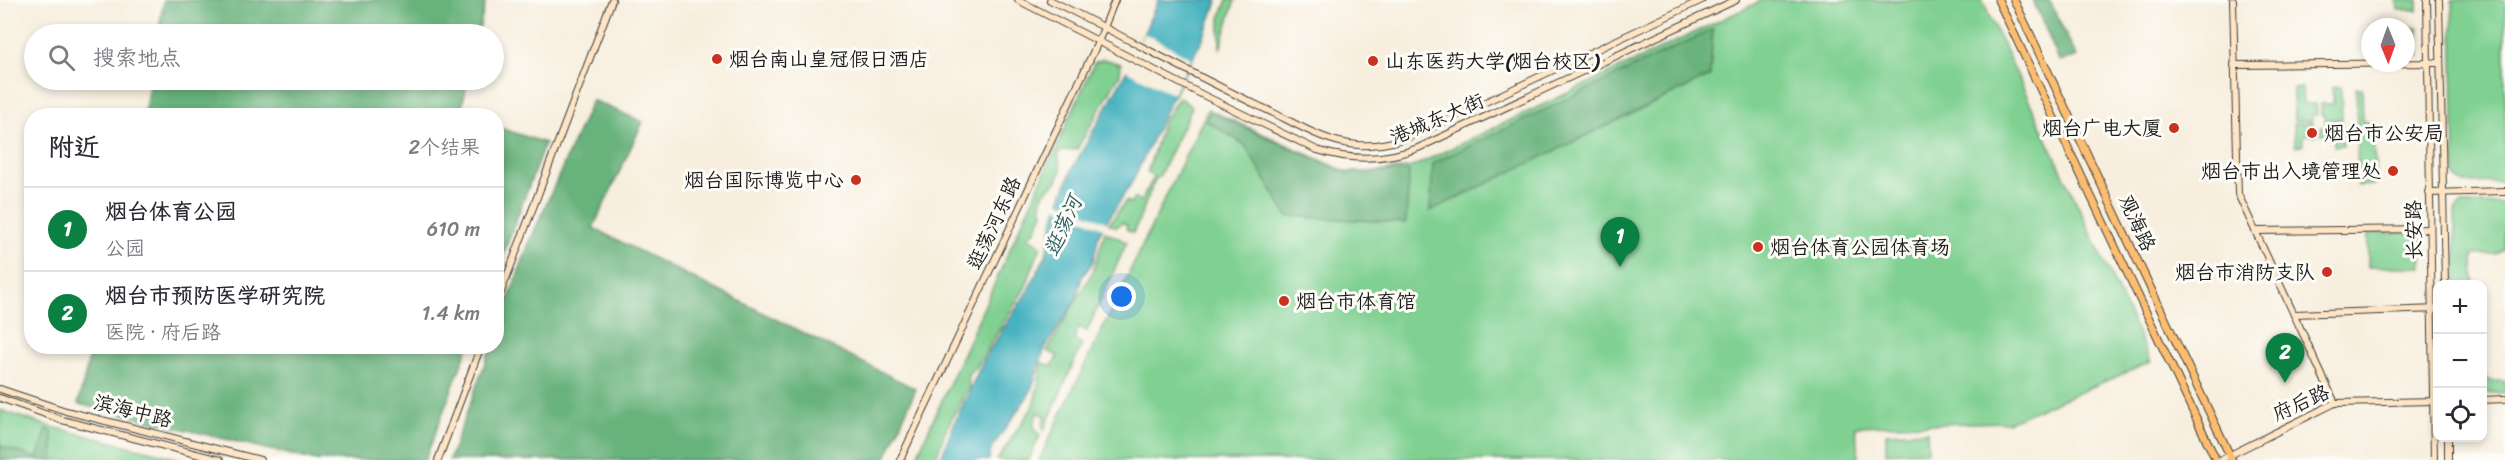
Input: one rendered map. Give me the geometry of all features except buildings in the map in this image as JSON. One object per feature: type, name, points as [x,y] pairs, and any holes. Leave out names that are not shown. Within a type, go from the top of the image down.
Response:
[{"type":"main road","name":"观海路","points":[[1998,0],[2216,460]]},
{"type":"main road","name":"观海路","points":[[2014,0],[2231,458]]},
{"type":"street","points":[[504,284],[612,0]]},
{"type":"street","name":"港城东大街","points":[[1018,0],[1179,83],[1317,150],[1354,159],[1388,158],[1418,148],[1736,0]]},
{"type":"street","name":"港城东大街","points":[[1050,0],[1184,70],[1321,135],[1357,145],[1375,146],[1392,143],[1424,131],[1702,0]]},
{"type":"street","name":"逛荡河东路","points":[[900,460],[1099,40],[1115,0]]},
{"type":"street","points":[[2233,0],[2238,194],[2335,403]]},
{"type":"street","name":"长安路","points":[[2427,0],[2429,193],[2433,280]]},
{"type":"street","points":[[2439,0],[2445,280]]},
{"type":"street","points":[[2234,65],[2440,63]]},
{"type":"street","points":[[2429,193],[2505,191]]},
{"type":"street","points":[[2256,231],[2430,229]]},
{"type":"street","points":[[2294,314],[2433,310]]},
{"type":"street","name":"长安路","points":[[2435,334],[2435,388]]},
{"type":"street","points":[[438,460],[478,354]]},
{"type":"street","name":"滨海中路","points":[[0,389],[66,411],[260,460]]},
{"type":"street","name":"滨海中路","points":[[0,398],[62,420],[220,460]]},
{"type":"street","points":[[2487,400],[2505,399]]},
{"type":"street","name":"府后路","points":[[2220,460],[2231,458],[2335,403],[2433,401]]},
{"type":"street","name":"长安路","points":[[2434,442],[2434,460]]},
{"type":"street","points":[[2448,442],[2448,460]]},
{"type":"green space","points":[[164,0],[486,0],[480,24],[160,24]]},
{"type":"green space","points":[[1227,0],[1235,0],[1220,49],[1220,18]]},
{"type":"green space","points":[[1763,0],[1982,0],[2151,362],[2008,422],[1856,426],[1858,460],[1039,460],[1208,109],[1347,172],[1374,172],[1412,167]]},
{"type":"green space","points":[[2033,0],[2049,0],[2077,57],[2059,61]]},
{"type":"green space","points":[[2397,0],[2418,0],[2418,10],[2398,10]]},
{"type":"green space","points":[[2452,0],[2505,0],[2505,182],[2464,183],[2455,177]]},
{"type":"green space","points":[[2415,28],[2418,28],[2419,56],[2415,56]]},
{"type":"green space","points":[[1713,29],[1710,76],[1430,211],[1433,163]]},
{"type":"green space","points":[[1103,59],[1121,64],[1120,74],[1077,149],[1058,152],[1061,170],[1057,181],[1043,194],[1041,204],[1043,213],[1035,231],[1027,237],[1041,246],[1025,288],[976,368],[968,374],[969,386],[947,427],[935,460],[915,460],[1094,63]]},
{"type":"green space","points":[[2332,87],[2341,87],[2342,119],[2325,120],[2325,115],[2321,115],[2321,104],[2333,104]]},
{"type":"green space","points":[[2302,88],[2303,104],[2316,104],[2317,115],[2312,115],[2312,120],[2294,120],[2293,89]]},
{"type":"green space","points":[[2356,88],[2362,88],[2363,122],[2374,122],[2376,185],[2358,186]]},
{"type":"green space","points":[[148,90],[466,90],[462,108],[145,108]]},
{"type":"green space","points":[[1179,97],[1192,107],[1156,179],[1133,233],[1126,229],[1127,225],[1122,222],[1117,227],[1109,224],[1126,201],[1131,203],[1134,198],[1141,201],[1154,177],[1147,173],[1163,122]]},
{"type":"green space","points":[[592,100],[643,122],[593,228],[916,389],[885,460],[449,460],[488,354],[504,354],[504,312],[529,243]]},
{"type":"green space","points":[[1210,112],[1347,173],[1409,171],[1406,223],[1287,216],[1245,145],[1205,120]]},
{"type":"green space","points":[[2342,121],[2343,145],[2334,146],[2333,134],[2321,134],[2321,127],[2325,127],[2325,122]]},
{"type":"green space","points":[[2312,122],[2313,127],[2316,127],[2317,135],[2303,135],[2303,145],[2295,146],[2294,123]]},
{"type":"green space","points":[[504,130],[545,143],[504,252]]},
{"type":"green space","points":[[2461,204],[2505,204],[2505,249],[2496,254],[2473,255],[2474,280],[2456,280],[2455,211]]},
{"type":"green space","points":[[1105,232],[1127,242],[1087,331],[1078,327],[1074,339],[1082,344],[1044,430],[1042,423],[1046,417],[1038,412],[1033,425],[1040,435],[1029,460],[997,460],[1034,405],[1042,363],[1052,366],[1058,356],[1047,351],[1093,271]]},
{"type":"green space","points":[[2368,233],[2422,233],[2422,267],[2368,267]]},
{"type":"green space","points":[[90,354],[465,354],[425,460],[313,460],[78,404]]},
{"type":"green space","points":[[2487,379],[2505,381],[2505,393],[2487,393]]},
{"type":"green space","points":[[0,410],[48,426],[184,460],[0,460]]},
{"type":"green space","points":[[47,429],[52,432],[54,460],[0,460],[0,446],[37,458]]},
{"type":"green space","points":[[1927,431],[1928,451],[1886,453],[1886,433]]},
{"type":"water","name":"逛荡河","points":[[1158,0],[1218,0],[1203,38],[1134,179],[1099,234],[1093,262],[1082,277],[1076,299],[1045,348],[1030,393],[991,449],[989,460],[940,460],[984,359],[1027,292],[1046,255],[1055,214],[1073,167],[1131,63]]},
{"type":"pier","points":[[1144,33],[1191,58],[1173,94],[1125,70]]},
{"type":"pier","points":[[1057,200],[1108,223],[1105,229],[1055,206]]},
{"type":"place","name":"烟台南山皇冠假日酒店","points":[[717,59]]},
{"type":"place","name":"山东医药大学(烟台校区)","points":[[1373,61]]},
{"type":"place","name":"烟台广电大厦","points":[[2174,128]]},
{"type":"place","name":"烟台市公安局","points":[[2312,133]]},
{"type":"place","name":"烟台市出入境管理处","points":[[2393,171]]},
{"type":"place","name":"烟台国际博览中心","points":[[856,180]]},
{"type":"place","name":"烟台体育公园体育场","points":[[1758,247]]},
{"type":"place","name":"烟台体育公园","points":[[1620,267]]},
{"type":"place","name":"烟台市消防支队","points":[[2327,272]]},
{"type":"place","name":"烟台市体育馆","points":[[1284,301]]},
{"type":"place","name":"烟台市预防医学研究院","points":[[2285,383]]}]
